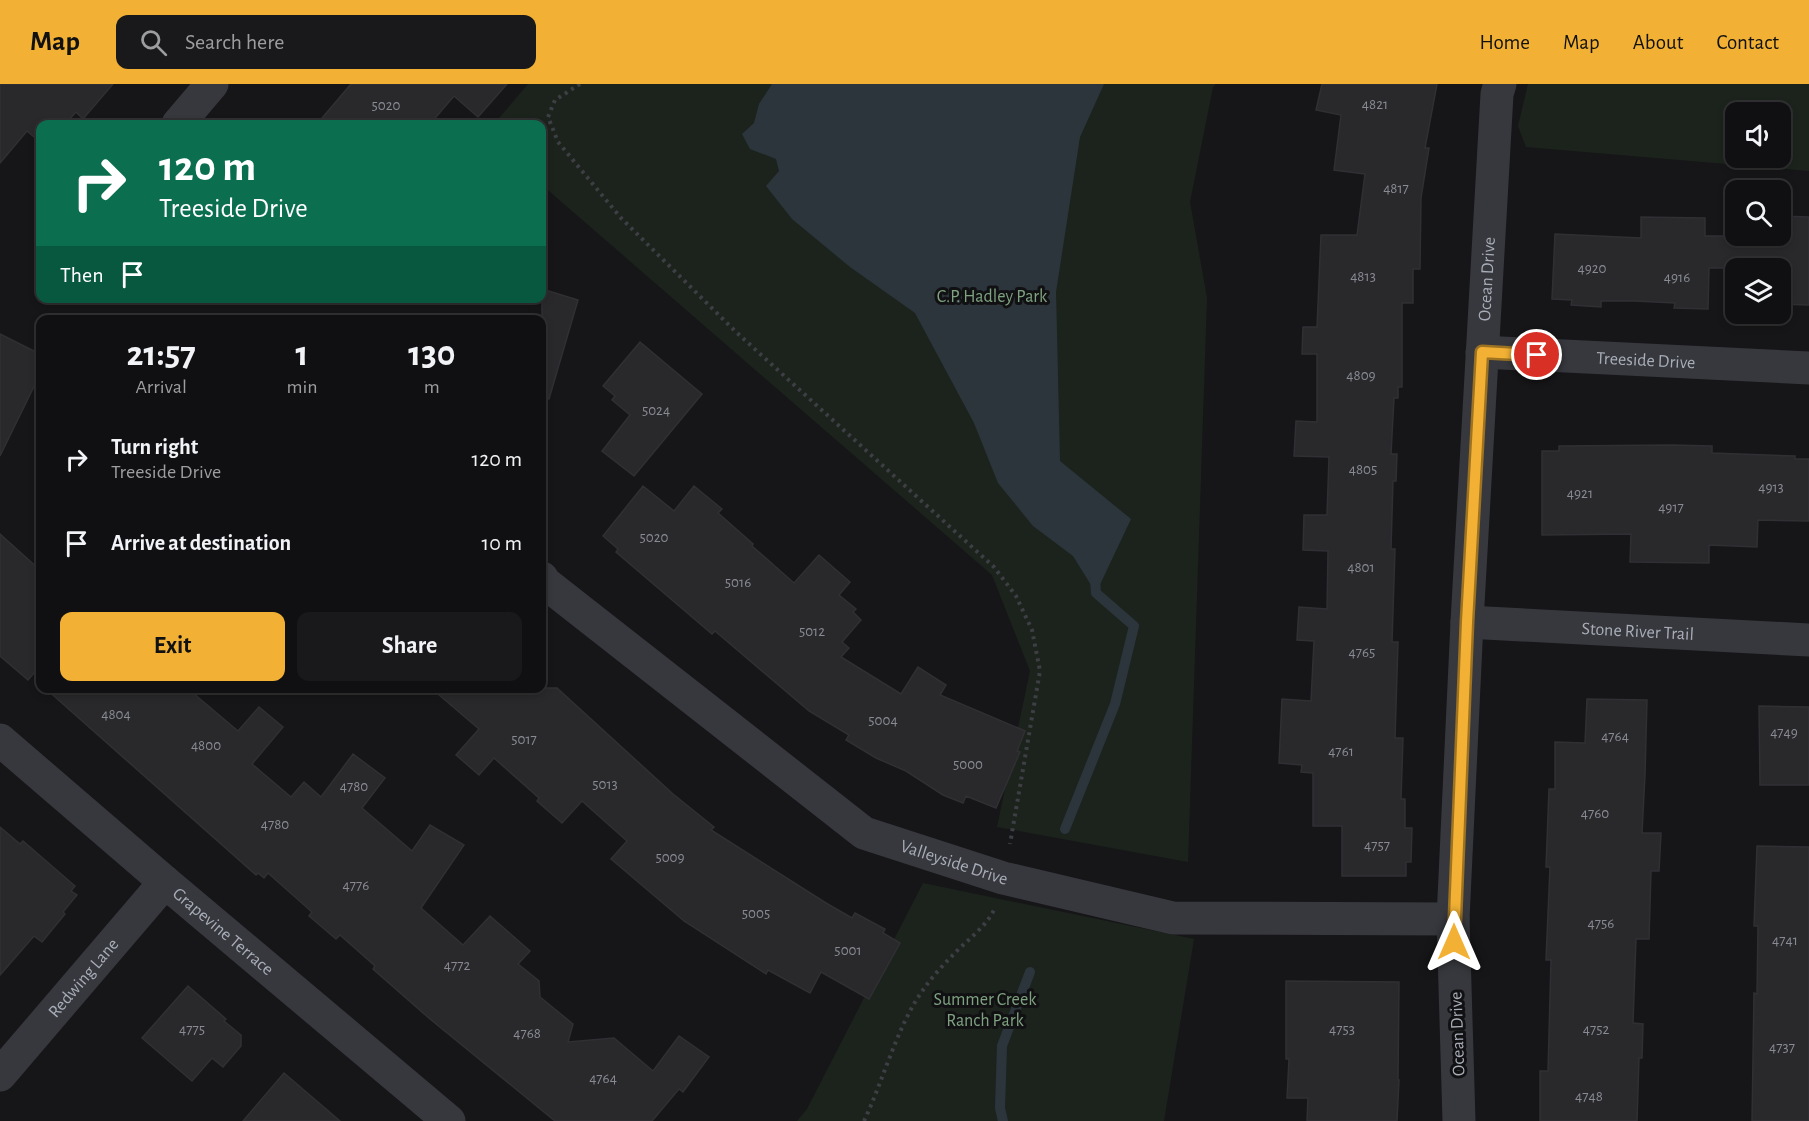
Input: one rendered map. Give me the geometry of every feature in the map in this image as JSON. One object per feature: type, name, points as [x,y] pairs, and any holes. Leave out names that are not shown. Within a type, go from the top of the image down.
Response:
[{"type":"street","points":[[181,120],[212,84]]},
{"type":"street","name":"Ocean Drive","points":[[1459,1121],[1453,920],[1482,352],[1497,94],[1500,84]]},
{"type":"street","name":"Treeside Drive","points":[[1482,352],[1809,368]]},
{"type":"street","name":"Valleyside Drive","points":[[546,582],[864,833],[1004,878],[1173,918],[1453,920]]},
{"type":"street","name":"Stone River Trail","points":[[1467,622],[1809,640]]},
{"type":"street","name":"Grapevine Terrace","points":[[0,740],[449,1121]]},
{"type":"street","name":"Redwing Lane","points":[[0,1075],[165,882]]},
{"type":"path","points":[[580,84],[555,99],[548,117],[558,142],[621,218],[735,331],[994,567],[1017,596],[1032,630],[1040,671],[1010,849]]},
{"type":"path","points":[[864,1121],[902,1028],[922,991],[953,955],[989,920],[997,904]]},
{"type":"green space","name":"C.P. Hadley Park","points":[[528,84],[1216,84],[1213,87],[1190,202],[1207,298],[1188,862],[997,827],[1030,671],[992,575],[546,188],[546,120],[497,120]]},
{"type":"green space","points":[[1528,84],[1809,84],[1809,171],[1774,168],[1791,168],[1791,102],[1725,102],[1725,164],[1526,147],[1518,126]]},
{"type":"green space","name":"Summer Creek Ranch Park","points":[[923,883],[1194,939],[1164,1121],[797,1121],[807,1109]]},
{"type":"shaded area","points":[[772,84],[1104,84],[1080,137],[1056,292],[1060,461],[1131,519],[1096,593],[1073,556],[1033,526],[998,483],[974,423],[915,313],[850,267],[792,219],[766,186],[779,171],[776,159],[750,149],[742,134],[754,123],[759,104]]},
{"type":"building","points":[[0,84],[113,84],[83,119],[76,112],[69,120],[36,120],[36,139],[27,131],[0,163]]},
{"type":"building","points":[[351,84],[507,84],[478,117],[454,96],[433,120],[320,120]]},
{"type":"building","points":[[1322,84],[1437,84],[1425,148],[1429,148],[1421,198],[1420,269],[1413,269],[1413,303],[1402,303],[1402,387],[1398,387],[1398,398],[1394,398],[1391,454],[1397,454],[1396,481],[1393,481],[1391,549],[1395,549],[1392,642],[1398,642],[1395,738],[1403,738],[1401,799],[1405,799],[1405,828],[1412,828],[1411,862],[1406,862],[1406,876],[1342,876],[1342,826],[1313,826],[1313,773],[1301,772],[1302,765],[1279,763],[1282,699],[1311,701],[1314,641],[1297,640],[1299,607],[1327,609],[1328,551],[1303,550],[1304,515],[1327,515],[1329,457],[1294,456],[1296,421],[1317,422],[1317,354],[1302,354],[1303,327],[1317,327],[1321,235],[1357,235],[1365,174],[1334,170],[1341,115],[1316,110]]},
{"type":"building","points":[[1791,216],[1809,217],[1809,305],[1791,304],[1791,258],[1725,258],[1725,268],[1709,268],[1708,309],[1674,308],[1675,303],[1635,301],[1601,301],[1601,307],[1571,305],[1572,300],[1552,299],[1555,234],[1641,238],[1641,217],[1705,218],[1705,236],[1725,236],[1725,246],[1791,246]]},
{"type":"building","points":[[546,290],[578,300],[549,399],[546,399],[546,315],[542,315],[542,303],[546,303]]},
{"type":"building","points":[[0,334],[36,352],[36,382],[0,456]]},
{"type":"building","points":[[640,342],[702,394],[634,476],[602,451],[630,415],[612,400],[615,396],[603,386]]},
{"type":"building","points":[[1559,446],[1712,446],[1712,453],[1795,456],[1795,459],[1809,459],[1809,521],[1758,520],[1757,547],[1709,545],[1709,563],[1630,562],[1631,534],[1542,535],[1542,451],[1559,451]]},
{"type":"building","points":[[643,486],[674,511],[694,486],[722,509],[718,513],[794,583],[819,555],[850,582],[839,595],[856,609],[853,612],[861,620],[842,642],[849,648],[841,657],[901,694],[918,667],[946,685],[940,695],[1025,731],[1017,751],[1020,752],[996,808],[966,796],[963,803],[943,795],[906,771],[876,758],[846,740],[849,735],[809,711],[715,631],[712,634],[616,552],[618,549],[603,536]]},
{"type":"building","points":[[0,534],[36,566],[36,671],[28,680],[0,656]]},
{"type":"building","points":[[546,688],[557,688],[673,794],[714,827],[711,830],[852,918],[855,913],[885,929],[883,933],[900,943],[869,999],[821,972],[810,993],[768,970],[766,974],[684,921],[611,859],[627,841],[582,801],[562,823],[537,801],[539,798],[494,758],[479,775],[456,755],[479,729],[437,693],[546,693]]},
{"type":"building","points":[[51,693],[193,693],[238,731],[259,707],[283,727],[252,764],[291,797],[304,782],[321,797],[353,754],[385,778],[362,808],[412,851],[430,825],[464,845],[421,908],[463,945],[490,916],[530,951],[518,964],[539,981],[540,997],[573,1024],[568,1042],[614,1038],[653,1071],[679,1036],[709,1057],[683,1092],[679,1089],[652,1121],[555,1121],[430,1019],[373,969],[375,966],[340,935],[336,939],[309,916],[312,912],[268,873],[264,878],[258,873],[256,875]]},
{"type":"building","points":[[1587,699],[1647,700],[1642,833],[1661,833],[1659,871],[1651,871],[1649,939],[1636,939],[1633,1023],[1643,1024],[1642,1058],[1639,1058],[1637,1121],[1540,1121],[1540,1071],[1548,1071],[1551,960],[1546,960],[1550,867],[1546,867],[1549,789],[1555,789],[1555,742],[1585,743]]},
{"type":"building","points":[[1759,706],[1809,707],[1809,785],[1760,785]]},
{"type":"building","points":[[0,827],[20,844],[23,841],[75,886],[71,891],[77,895],[42,942],[34,936],[0,975]]},
{"type":"building","points":[[1757,846],[1809,847],[1809,1121],[1752,1121],[1754,993],[1757,994],[1758,926],[1754,926]]},
{"type":"building","points":[[1286,981],[1399,982],[1397,1121],[1307,1121],[1308,1098],[1287,1098],[1289,1059],[1286,1059]]},
{"type":"building","points":[[188,986],[241,1035],[241,1046],[223,1067],[212,1058],[192,1081],[142,1038]]},
{"type":"building","points":[[284,1073],[340,1121],[243,1121]]},
{"type":"waterway","points":[[1065,829],[1115,704],[1134,626],[1096,593],[1095,579]]},
{"type":"waterway","points":[[1003,1121],[1000,1108],[1002,1046],[1030,972]]},
{"type":"route","points":[[1454,942],[1453,920],[1467,622],[1482,352],[1537,355]]}]
